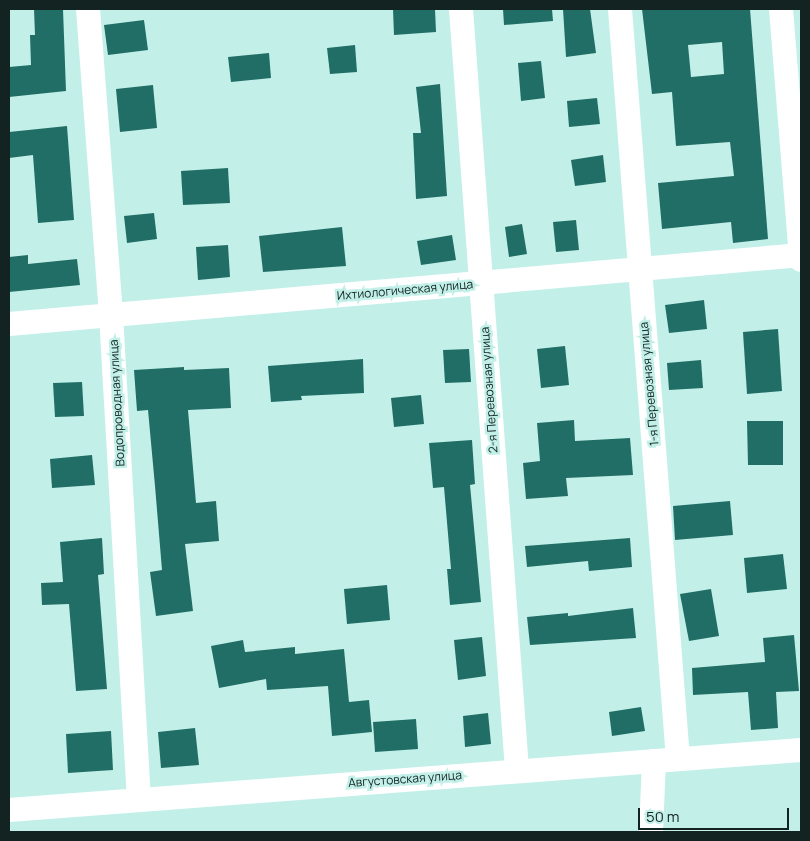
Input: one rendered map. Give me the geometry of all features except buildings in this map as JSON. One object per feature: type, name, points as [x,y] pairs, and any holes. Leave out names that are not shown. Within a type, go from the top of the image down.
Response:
[{"type":"street","name":"Водопроводная улица","points":[[88,9],[111,315],[140,798]]},
{"type":"street","name":"2-я Перевозная улица","points":[[460,9],[517,770]]},
{"type":"street","name":"1-я Перевозная улица","points":[[620,9],[678,760]]},
{"type":"street","points":[[781,9],[801,260]]},
{"type":"street","name":"Ихтиологическая улица","points":[[9,324],[801,256]]},
{"type":"street","name":"Августовская улица","points":[[9,810],[140,798],[801,750]]},
{"type":"street","points":[[651,832],[654,761]]}]
